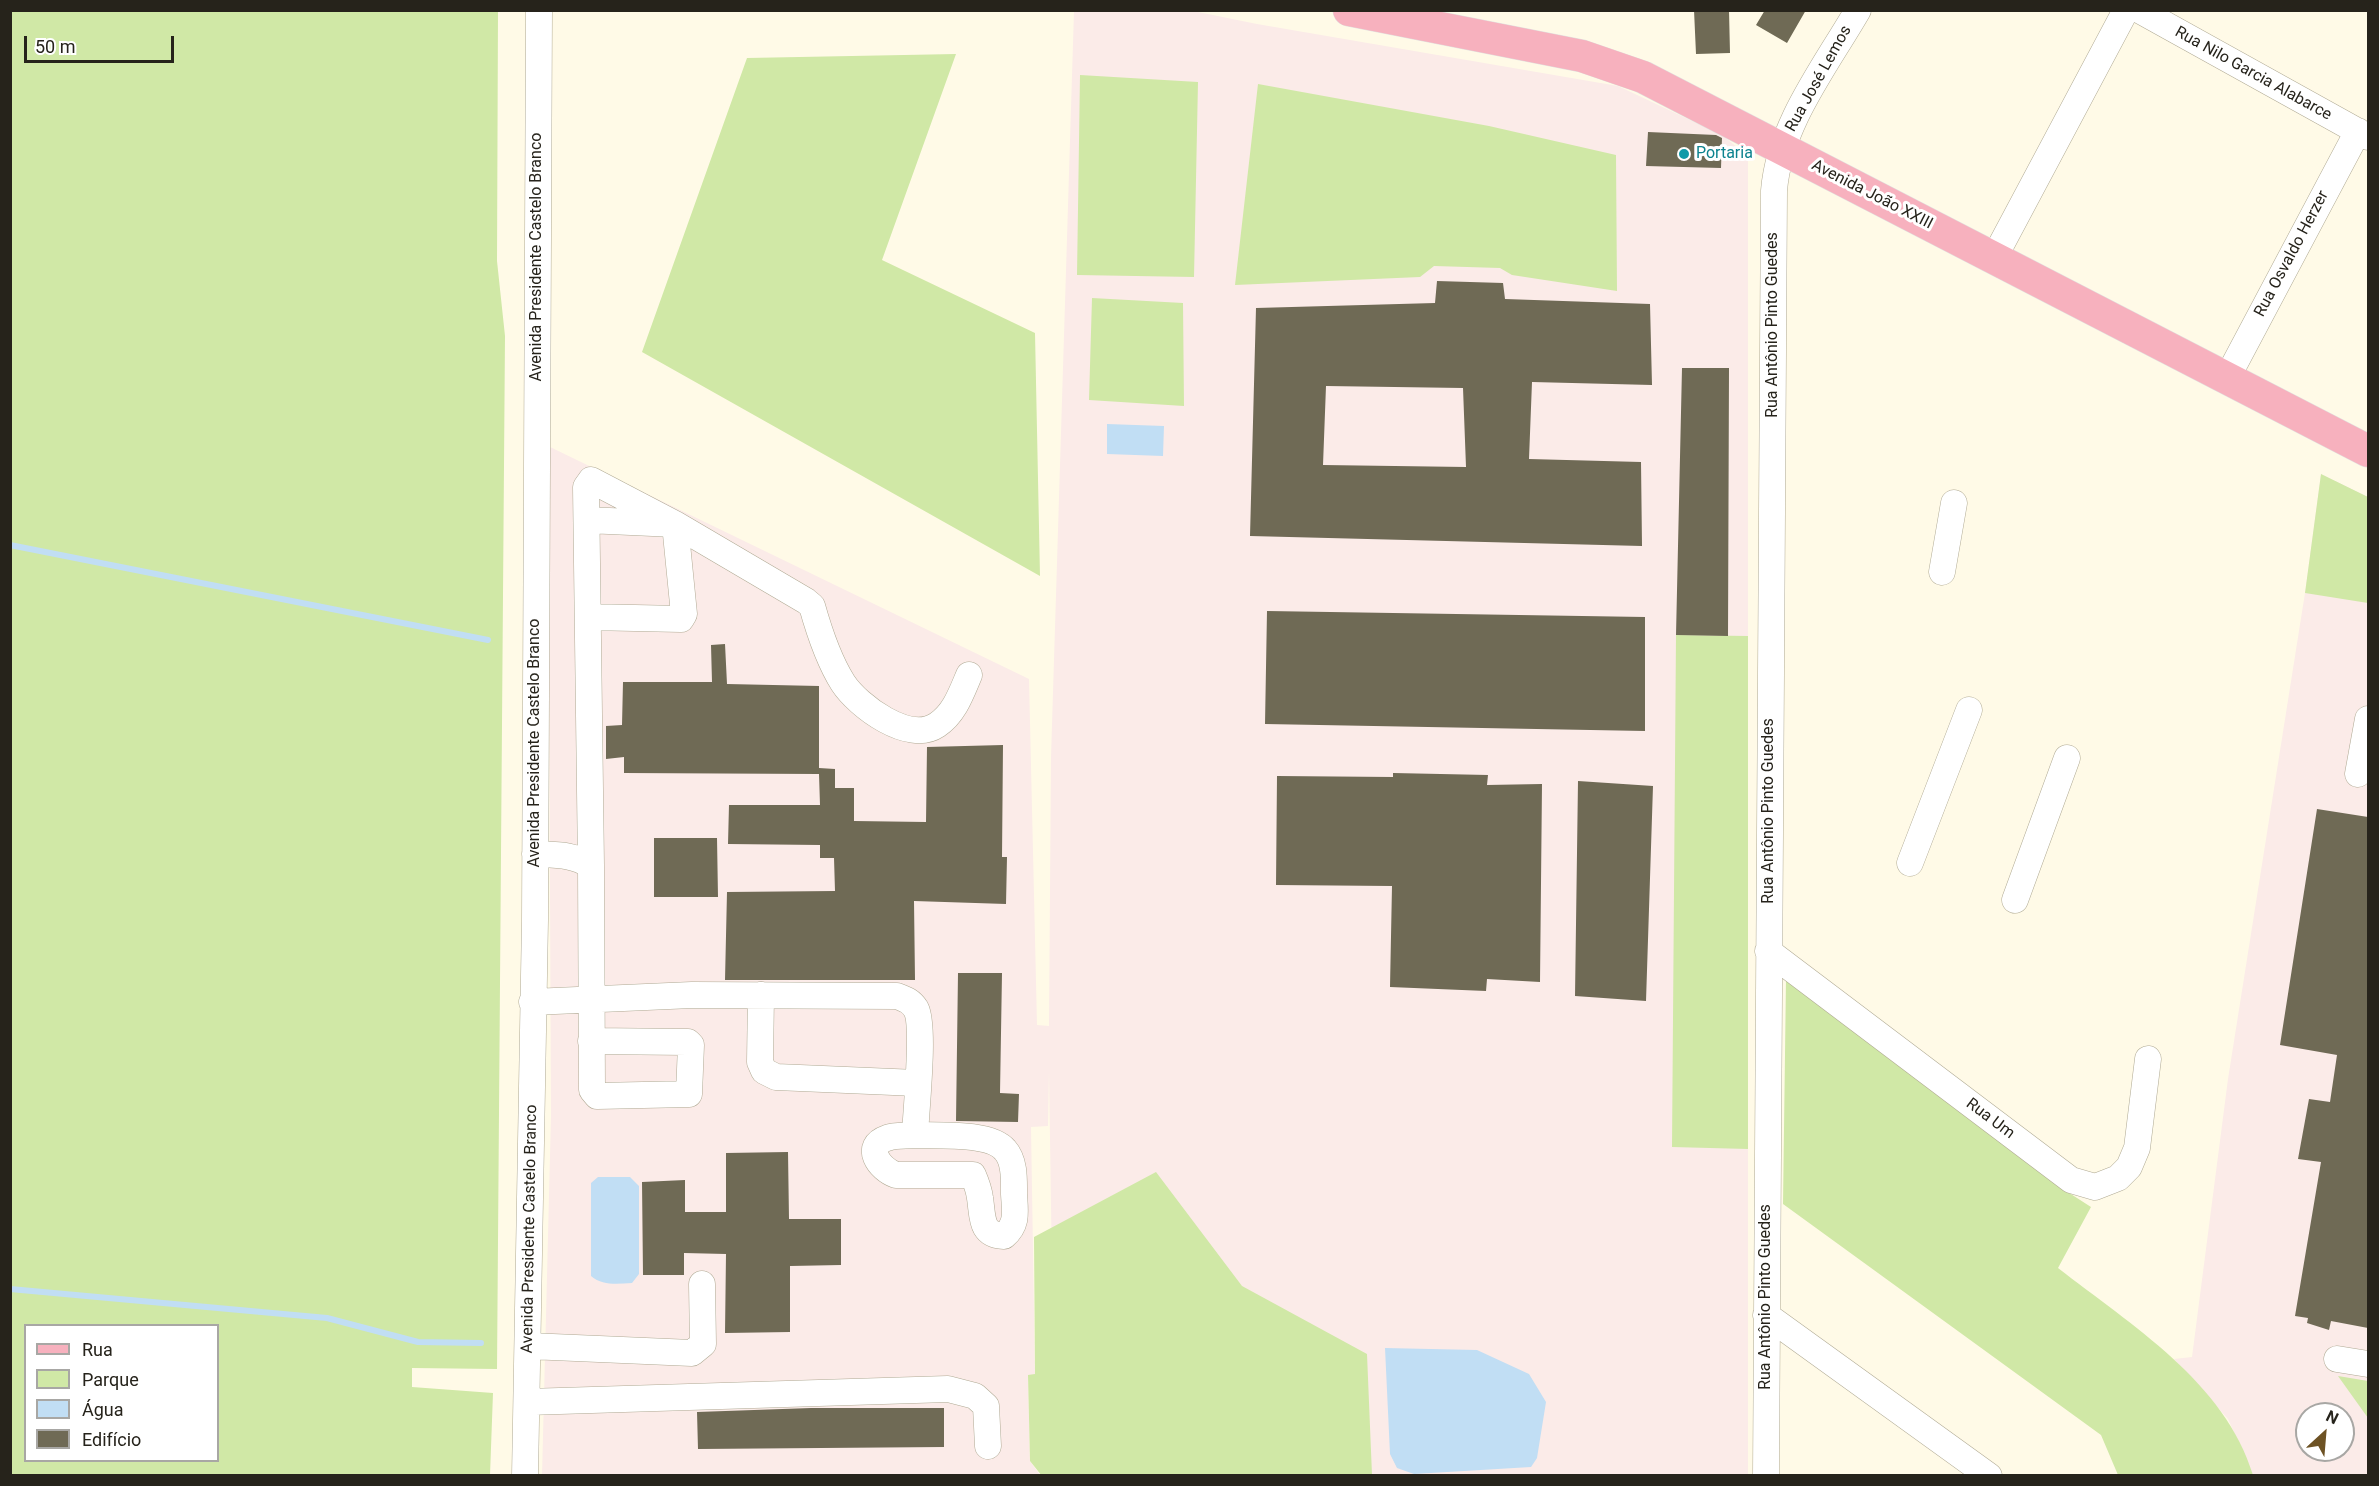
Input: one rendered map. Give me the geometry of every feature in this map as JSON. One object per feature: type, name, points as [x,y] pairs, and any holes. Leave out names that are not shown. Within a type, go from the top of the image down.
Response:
[{"type":"main road","name":"Avenida João XXIII","points":[[1349,10],[1582,56],[1617,67],[1672,91],[2368,451]]},
{"type":"street","name":"Avenida Presidente Castelo Branco","points":[[525,1476],[529,1346],[535,854],[539,10]]},
{"type":"street","name":"Rua José Lemos","points":[[1782,148],[1791,125],[1858,10]]},
{"type":"street","points":[[1994,258],[2126,10]]},
{"type":"street","name":"Rua Nilo Garcia Alabarce","points":[[2139,10],[2363,134]]},
{"type":"street","name":"Rua Osvaldo Herzer","points":[[2227,378],[2363,134]]},
{"type":"street","name":"Rua Antônio Pinto Guedes","points":[[1766,1476],[1774,191],[1782,148]]},
{"type":"street","points":[[591,1041],[586,487],[591,480],[675,524],[812,606],[843,683],[869,710],[896,726],[920,730],[934,727],[946,718],[956,705],[969,675]]},
{"type":"street","points":[[1942,572],[1954,504]]},
{"type":"street","points":[[587,520],[675,524]]},
{"type":"street","points":[[588,617],[681,619],[684,617],[675,524]]},
{"type":"street","points":[[1910,863],[1969,711]]},
{"type":"street","points":[[2358,774],[2368,719]]},
{"type":"street","points":[[2015,900],[2067,758]]},
{"type":"street","points":[[535,854],[567,855],[581,859],[591,866]]},
{"type":"street","name":"Rua Um","points":[[1768,951],[2071,1180],[2095,1187],[2118,1178],[2129,1167],[2137,1148],[2148,1059]]},
{"type":"street","points":[[532,1002],[692,994],[897,996],[909,1000],[917,1010],[915,1136]]},
{"type":"street","points":[[761,995],[760,1062],[764,1071],[776,1077],[917,1083]]},
{"type":"street","points":[[915,1136],[978,1138],[995,1142],[1006,1150],[1013,1174],[1016,1221],[1011,1230],[1004,1236],[994,1236],[987,1231],[983,1225],[980,1195],[973,1175],[896,1175],[884,1171],[877,1162],[875,1151],[880,1142],[886,1138],[915,1136]]},
{"type":"street","points":[[529,1346],[692,1353],[703,1344],[702,1284]]},
{"type":"street","points":[[1766,1315],[1989,1476]]},
{"type":"street","points":[[2337,1359],[2368,1364]]},
{"type":"street","points":[[527,1402],[948,1389],[975,1396],[986,1406],[988,1446]]},
{"type":"shaded area","points":[[1074,11],[1193,11],[1618,86],[1722,135],[1748,156],[1748,1475],[1055,1475],[1049,1071],[1048,1126],[1031,1127],[1035,1375],[1028,1375],[1030,1461],[1040,1475],[542,1476],[551,1116],[548,446],[1029,679],[1037,1025],[1049,1026],[1051,757]]},
{"type":"shaded area","points":[[2321,474],[2368,497],[2368,1475],[2253,1475],[2228,1419],[2174,1359],[2192,1357],[2228,1079],[2305,593]]},
{"type":"green space","points":[[10,11],[498,11],[497,261],[505,336],[497,1369],[412,1368],[412,1387],[493,1393],[490,1475],[11,1475]]},
{"type":"green space","points":[[956,54],[882,260],[1035,333],[1040,576],[642,352],[747,58]]},
{"type":"green space","points":[[1080,75],[1198,82],[1194,277],[1077,275]]},
{"type":"green space","points":[[1258,84],[1489,126],[1616,155],[1617,291],[1512,275],[1500,268],[1434,266],[1420,277],[1235,285]]},
{"type":"green space","points":[[1092,298],[1183,303],[1184,406],[1089,400]]},
{"type":"green space","points":[[2321,474],[2368,497],[2368,603],[2305,593]]},
{"type":"green space","points":[[1676,635],[1748,636],[1748,1149],[1672,1147]]},
{"type":"green space","points":[[1786,979],[2063,1189],[2091,1207],[2058,1268],[2144,1334],[2198,1384],[2221,1411],[2240,1442],[2253,1475],[2118,1475],[2101,1435],[1783,1204]]},
{"type":"green space","points":[[1156,1172],[1242,1286],[1367,1354],[1372,1475],[1042,1476],[1030,1461],[1028,1375],[1035,1374],[1034,1237]]},
{"type":"green space","points":[[2338,1376],[2368,1381],[2368,1418]]},
{"type":"water","points":[[1107,424],[1164,426],[1163,456],[1107,454]]},
{"type":"water","points":[[598,1177],[630,1177],[639,1186],[639,1274],[632,1283],[605,1283],[591,1276],[591,1183]]},
{"type":"water","points":[[1385,1348],[1477,1350],[1529,1374],[1546,1402],[1537,1458],[1531,1467],[1414,1474],[1397,1468],[1390,1454]]},
{"type":"building","points":[[1694,10],[1729,10],[1730,53],[1696,54]]},
{"type":"building","points":[[1765,10],[1806,10],[1787,43],[1756,25]]},
{"type":"building","name":"Portaria","points":[[1648,132],[1716,135],[1722,138],[1721,168],[1646,166]]},
{"type":"building","points":[[1437,281],[1503,283],[1505,299],[1650,304],[1652,385],[1532,382],[1529,459],[1641,462],[1642,546],[1250,536],[1256,308],[1435,303]],"holes":[[[1326,386],[1463,388],[1466,467],[1323,465]]]},
{"type":"building","points":[[1682,368],[1729,368],[1728,636],[1676,635]]},
{"type":"building","points":[[1267,611],[1645,617],[1645,731],[1265,724]]},
{"type":"building","points":[[725,644],[727,684],[819,686],[819,768],[835,769],[835,788],[854,788],[854,821],[926,822],[927,747],[1003,745],[1002,857],[1007,857],[1006,904],[914,901],[915,980],[725,980],[727,892],[835,891],[834,858],[820,858],[820,845],[728,844],[729,805],[820,805],[819,774],[624,773],[624,757],[606,759],[606,726],[622,725],[623,682],[712,682],[711,645]]},
{"type":"building","points":[[1393,773],[1488,775],[1487,785],[1542,784],[1540,982],[1487,979],[1486,991],[1390,987],[1392,886],[1276,885],[1277,776],[1393,777]]},
{"type":"building","points":[[1578,781],[1653,786],[1646,1001],[1575,996]]},
{"type":"building","points":[[2317,809],[2368,817],[2368,1328],[2331,1321],[2329,1330],[2307,1323],[2308,1318],[2295,1316],[2321,1162],[2298,1159],[2309,1099],[2330,1102],[2337,1055],[2280,1045]]},
{"type":"building","points":[[654,838],[717,838],[718,897],[654,897]]},
{"type":"building","points":[[958,973],[1002,973],[1000,1093],[1019,1094],[1018,1122],[956,1121]]},
{"type":"building","points":[[788,1152],[789,1219],[841,1219],[841,1265],[790,1266],[790,1332],[725,1333],[726,1254],[684,1253],[684,1275],[643,1275],[642,1182],[685,1180],[685,1212],[726,1212],[726,1153]]},
{"type":"building","points":[[811,1408],[944,1408],[944,1447],[698,1449],[697,1412]]},
{"type":"waterway","points":[[10,545],[488,640]]},
{"type":"waterway","points":[[10,1289],[327,1318],[418,1342],[481,1343]]},
{"type":"place","name":"Portaria","points":[[1684,154]]}]
